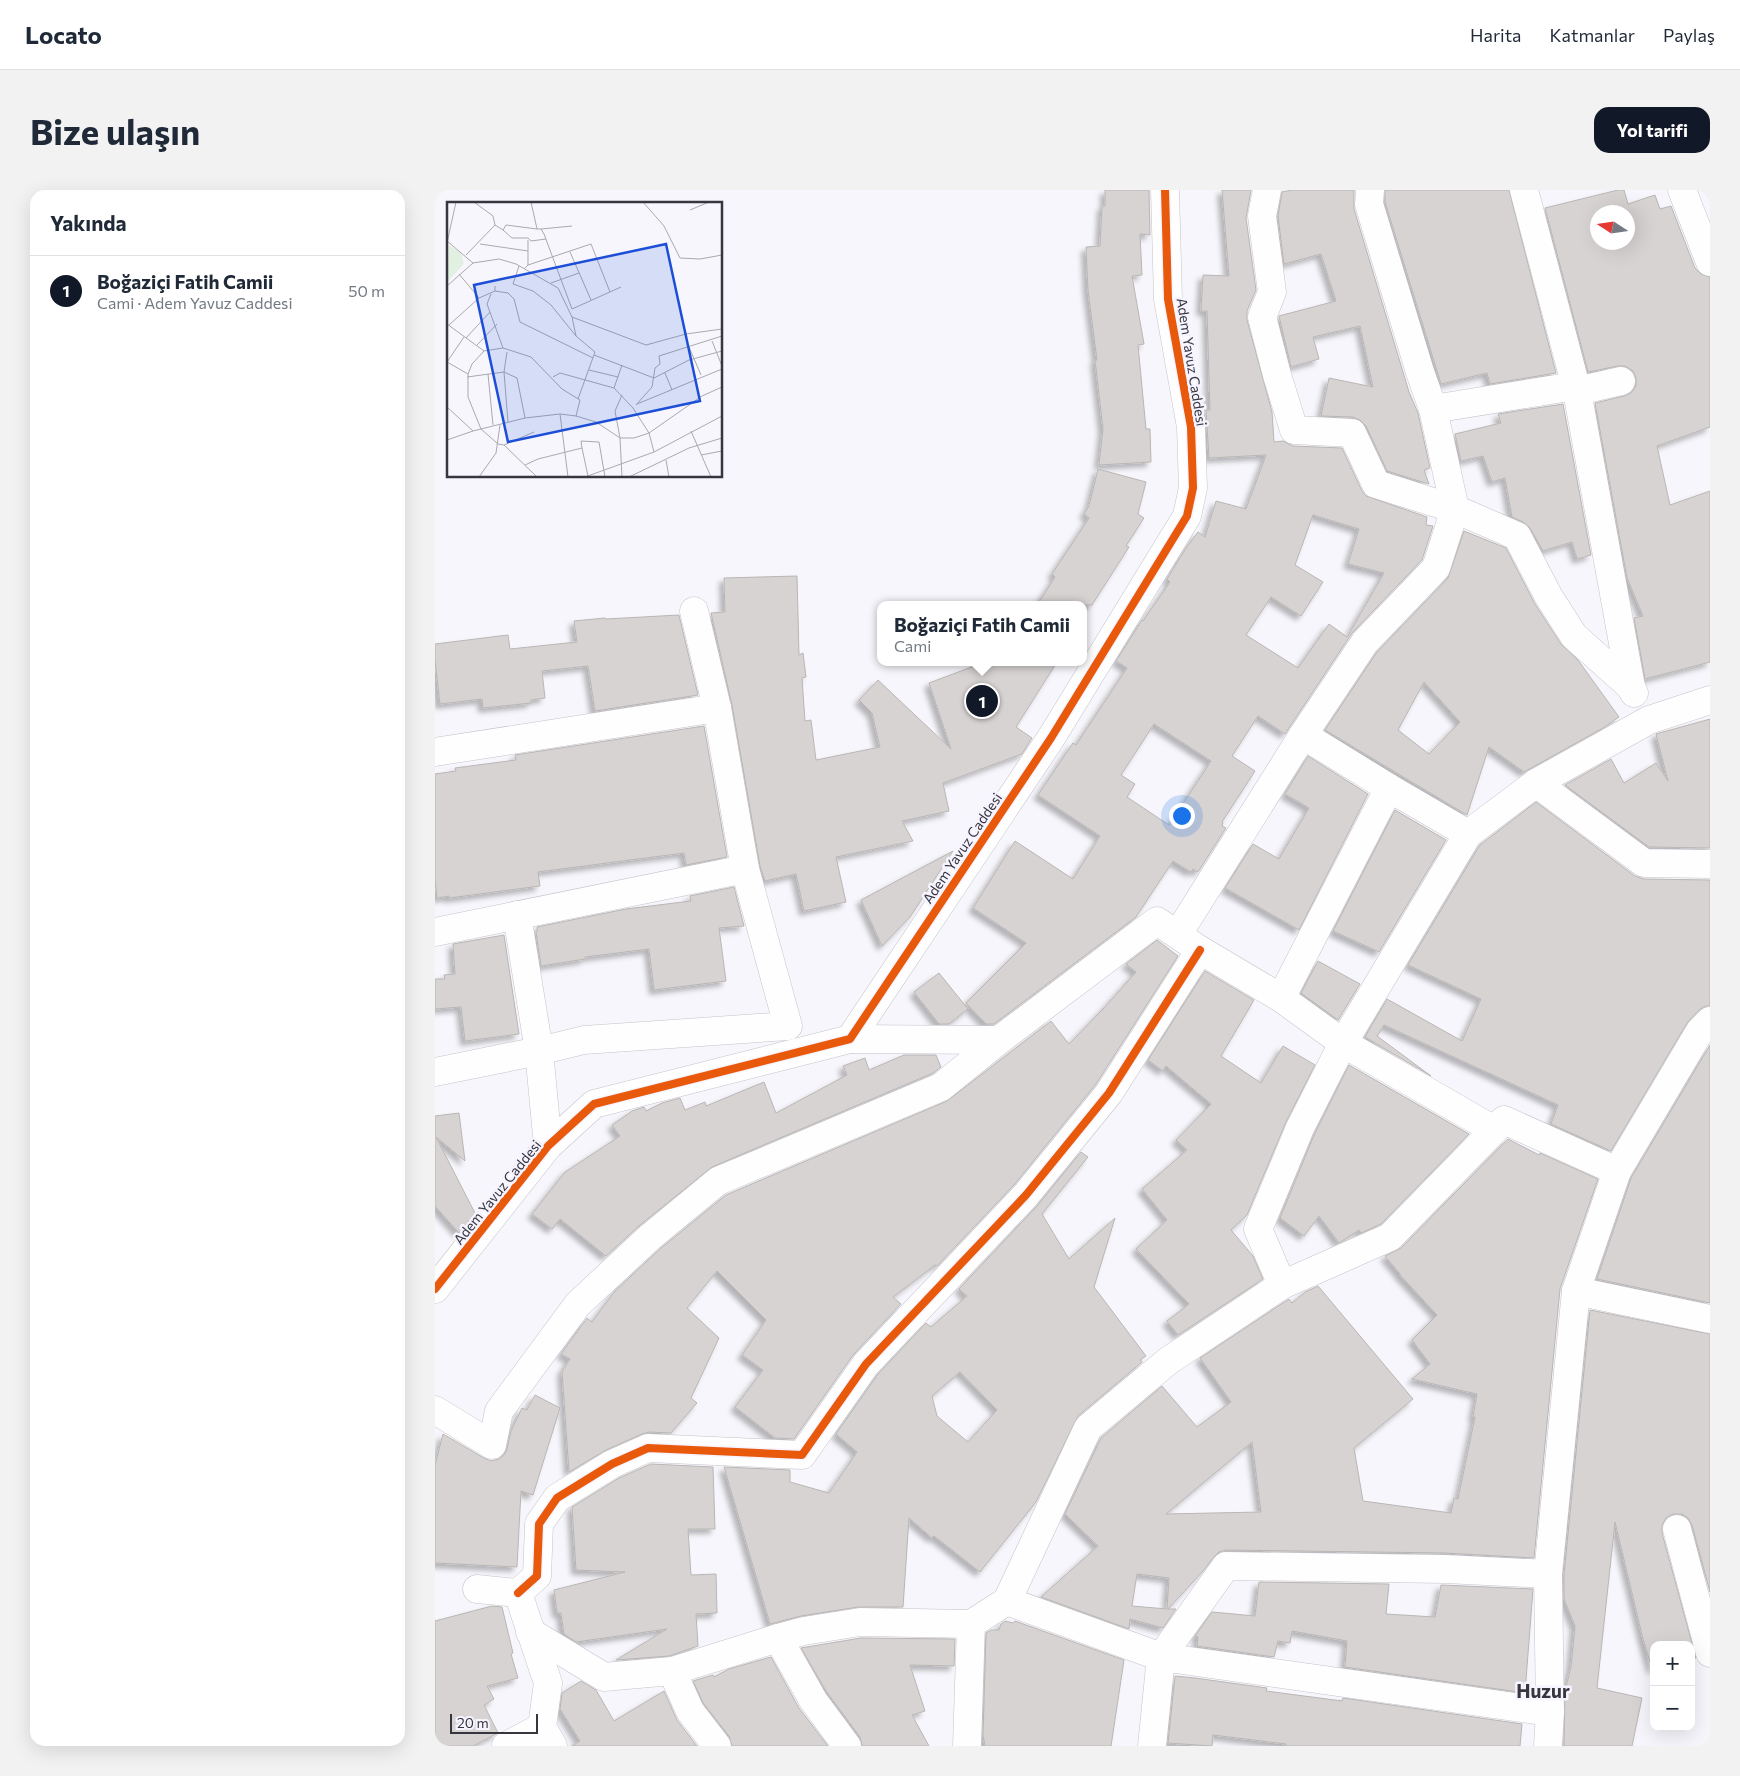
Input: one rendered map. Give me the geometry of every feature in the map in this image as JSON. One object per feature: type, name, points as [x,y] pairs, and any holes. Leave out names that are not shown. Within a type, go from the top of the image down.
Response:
[{"type":"street","name":"Adem Yavuz Caddesi","points":[[435,1289],[548,1146],[594,1104],[850,1039],[1051,738],[1187,516],[1193,488],[1191,427],[1168,298],[1165,190]]},
{"type":"street","points":[[1267,190],[1262,216],[1272,292],[1262,317],[1294,430],[1352,433],[1376,484],[1455,509],[1517,536],[1549,597],[1574,636],[1631,687]]},
{"type":"street","points":[[1178,934],[1303,735],[1365,642],[1436,568],[1455,509],[1433,409],[1369,204],[1370,190]]},
{"type":"street","points":[[1524,190],[1576,389],[1631,687],[1649,720]]},
{"type":"street","points":[[1682,190],[1710,262]]},
{"type":"street","points":[[1433,409],[1621,381]]},
{"type":"street","points":[[435,1072],[584,1040],[788,1026],[745,869],[717,708],[694,611]]},
{"type":"street","points":[[1281,1285],[1258,1229],[1300,1128],[1343,1044],[1468,834],[1536,783],[1649,720],[1710,700]]},
{"type":"street","points":[[435,752],[717,708]]},
{"type":"street","points":[[1303,735],[1468,834]]},
{"type":"street","points":[[1536,783],[1644,863],[1710,864]]},
{"type":"street","points":[[1281,998],[1389,788]]},
{"type":"street","points":[[435,932],[745,869]]},
{"type":"street","points":[[517,915],[539,1051],[548,1146]]},
{"type":"street","points":[[435,1410],[492,1446],[499,1411],[578,1304],[650,1237],[718,1181],[941,1087],[999,1040],[1157,921],[1200,950],[1281,998],[1343,1044],[1494,1130]]},
{"type":"street","points":[[477,1589],[518,1593],[537,1576],[539,1524],[557,1498],[612,1464],[647,1448],[802,1455],[866,1364],[1027,1195],[1109,1093],[1200,950]]},
{"type":"street","points":[[1548,1746],[1550,1712],[1548,1574],[1576,1292],[1617,1171],[1700,1031],[1710,1021]]},
{"type":"street","points":[[850,1039],[999,1040]]},
{"type":"street","points":[[530,1632],[604,1678],[672,1670],[804,1631],[860,1622],[971,1624],[1007,1601],[1088,1428],[1169,1361],[1281,1285],[1390,1237],[1504,1120],[1617,1171]]},
{"type":"street","points":[[1576,1292],[1710,1319]]},
{"type":"street","points":[[1677,1529],[1710,1653]]},
{"type":"street","points":[[1152,1746],[1161,1657],[1226,1566],[1445,1568],[1548,1574]]},
{"type":"street","points":[[506,1746],[548,1736],[548,1683],[518,1593]]},
{"type":"street","points":[[1007,1601],[1161,1657],[1550,1712]]},
{"type":"street","points":[[967,1746],[971,1624]]},
{"type":"street","points":[[779,1638],[813,1700],[847,1746]]},
{"type":"street","points":[[672,1670],[690,1711],[717,1746]]},
{"type":"building","points":[[1105,190],[1149,190],[1150,235],[1140,234],[1142,275],[1132,276],[1144,344],[1138,345],[1146,429],[1150,429],[1151,462],[1099,465],[1103,429],[1088,290],[1086,247],[1100,246],[1102,206],[1105,206]]},
{"type":"building","points":[[1222,190],[1251,190],[1246,218],[1256,290],[1247,311],[1247,320],[1272,412],[1274,442],[1283,441],[1293,446],[1342,448],[1366,496],[1427,517],[1426,525],[1433,526],[1422,560],[1352,633],[1285,734],[1258,716],[1232,756],[1255,771],[1222,822],[1222,826],[1226,828],[1198,872],[1193,869],[1191,872],[1173,861],[1136,917],[994,1024],[986,1024],[966,1003],[1026,943],[973,908],[1015,841],[1073,879],[1100,836],[1038,795],[1073,743],[1076,745],[1127,668],[1116,661],[1142,620],[1170,582],[1167,579],[1186,548],[1198,532],[1205,537],[1216,501],[1246,509],[1266,455],[1209,458],[1206,410],[1210,410],[1207,311],[1201,311],[1203,275],[1229,276]],"holes":[[[1313,515],[1359,529],[1348,564],[1384,573],[1347,637],[1329,624],[1298,668],[1246,635],[1271,597],[1301,616],[1323,582],[1295,565]],[[1154,724],[1211,761],[1169,825],[1127,797],[1135,784],[1121,775]]]},
{"type":"building","points":[[1292,190],[1354,190],[1354,209],[1409,392],[1418,413],[1430,468],[1424,470],[1429,484],[1387,471],[1366,426],[1360,420],[1353,417],[1321,416],[1329,378],[1373,387],[1360,326],[1313,337],[1319,359],[1291,367],[1279,316],[1336,301],[1321,254],[1284,264],[1278,216],[1282,192]]},
{"type":"building","points":[[1385,190],[1509,190],[1556,373],[1490,384],[1487,373],[1441,384],[1385,202]]},
{"type":"building","points":[[1618,190],[1624,190],[1628,204],[1655,195],[1660,209],[1671,206],[1695,268],[1701,274],[1710,277],[1710,427],[1657,446],[1670,505],[1710,491],[1710,662],[1645,679],[1634,618],[1643,616],[1627,578],[1595,403],[1631,393],[1636,386],[1636,378],[1633,371],[1625,366],[1588,372],[1545,208]]},
{"type":"building","points":[[1563,404],[1591,555],[1577,559],[1572,542],[1543,551],[1530,528],[1512,517],[1505,478],[1492,482],[1483,456],[1461,461],[1455,434],[1501,423],[1498,414]]},
{"type":"building","points":[[1098,469],[1146,482],[1138,514],[1144,518],[1126,546],[1129,547],[1092,605],[1087,605],[1087,601],[1040,601],[1055,577],[1052,574],[1089,518],[1084,514],[1089,506]]},
{"type":"building","points":[[1464,531],[1506,548],[1535,604],[1561,644],[1578,660],[1619,717],[1603,728],[1524,772],[1489,747],[1467,815],[1325,730],[1377,652],[1448,578]],"holes":[[[1424,682],[1460,722],[1429,754],[1398,730]]]},
{"type":"building","points":[[797,576],[799,655],[803,653],[806,677],[802,678],[805,721],[811,720],[816,760],[880,747],[872,713],[859,700],[878,680],[951,749],[929,683],[974,666],[1054,666],[1016,727],[1032,738],[1022,754],[943,783],[949,811],[902,821],[913,841],[836,857],[846,902],[804,911],[796,874],[765,881],[760,866],[732,705],[711,613],[725,612],[724,578]]},
{"type":"building","points":[[679,615],[698,695],[595,711],[588,666],[542,671],[545,698],[531,700],[531,703],[483,708],[482,699],[440,704],[435,644],[508,635],[510,649],[577,642],[574,621]]},
{"type":"building","points":[[1710,719],[1710,848],[1649,847],[1565,785],[1611,759],[1624,783],[1656,763],[1668,781],[1656,734]]},
{"type":"building","points":[[704,726],[727,857],[686,865],[684,853],[538,872],[540,886],[437,898],[435,879],[435,774],[456,771],[455,768],[516,760],[515,755]]},
{"type":"building","points":[[1308,756],[1368,794],[1299,930],[1225,888],[1253,844],[1279,859],[1309,808],[1285,794]]},
{"type":"building","points":[[1536,802],[1635,876],[1644,879],[1710,880],[1710,1006],[1705,1006],[1699,1010],[1687,1023],[1611,1151],[1551,1124],[1558,1105],[1384,1025],[1377,1036],[1431,1076],[1365,1037],[1387,999],[1462,1041],[1481,999],[1408,965],[1480,845]]},
{"type":"building","points":[[1395,810],[1446,840],[1379,952],[1333,931]]},
{"type":"building","points":[[953,851],[910,917],[882,946],[861,900]]},
{"type":"building","points":[[734,887],[744,926],[719,928],[726,981],[654,990],[649,949],[585,957],[585,959],[541,966],[536,932],[537,927],[626,909],[691,901],[690,896]]},
{"type":"building","points":[[504,935],[519,1034],[465,1041],[461,1007],[435,1009],[435,979],[445,979],[444,975],[455,974],[453,944]]},
{"type":"building","points":[[1157,940],[1178,956],[1096,1084],[1014,1185],[937,1266],[935,1265],[893,1297],[901,1304],[853,1355],[794,1439],[775,1438],[735,1407],[763,1370],[742,1355],[766,1320],[717,1271],[687,1308],[719,1338],[691,1398],[697,1403],[671,1433],[649,1432],[642,1434],[606,1450],[569,1472],[562,1371],[570,1359],[561,1354],[587,1318],[592,1322],[615,1291],[660,1249],[726,1195],[947,1101],[1051,1021],[1069,1044],[1136,972],[1126,964]]},
{"type":"building","points":[[1318,961],[1360,984],[1338,1020],[1301,993]]},
{"type":"building","points":[[1205,971],[1254,1000],[1221,1056],[1261,1083],[1283,1046],[1315,1065],[1286,1122],[1247,1215],[1231,1230],[1253,1256],[1263,1279],[1178,1335],[1167,1321],[1189,1304],[1136,1249],[1167,1220],[1142,1189],[1187,1150],[1176,1140],[1211,1104],[1166,1066],[1163,1071],[1148,1060]]},
{"type":"building","points":[[939,973],[968,1009],[949,1024],[939,1024],[914,992]]},
{"type":"building","points":[[1710,1045],[1710,1303],[1597,1279],[1631,1178]]},
{"type":"building","points":[[904,1055],[936,1055],[941,1067],[933,1073],[712,1167],[640,1225],[606,1256],[560,1219],[552,1229],[532,1214],[565,1172],[620,1136],[612,1125],[632,1111],[644,1107],[646,1111],[662,1103],[680,1098],[685,1110],[705,1102],[706,1106],[764,1082],[776,1113],[847,1075],[843,1066],[865,1058],[869,1070]]},
{"type":"building","points":[[1349,1065],[1469,1134],[1381,1224],[1361,1233],[1359,1230],[1339,1243],[1319,1216],[1304,1236],[1280,1218],[1314,1135]]},
{"type":"building","points":[[459,1113],[465,1161],[436,1137],[475,1213],[459,1233],[435,1206],[435,1116]]},
{"type":"building","points":[[1508,1139],[1539,1155],[1540,1153],[1598,1179],[1560,1289],[1534,1558],[1445,1553],[1226,1550],[1219,1552],[1214,1557],[1168,1609],[1176,1609],[1163,1628],[1130,1619],[1129,1629],[1041,1597],[1098,1546],[1065,1514],[1101,1438],[1162,1386],[1197,1427],[1231,1402],[1200,1358],[1289,1299],[1292,1303],[1305,1292],[1318,1286],[1413,1399],[1354,1448],[1363,1501],[1451,1513],[1454,1498],[1458,1499],[1475,1417],[1473,1417],[1477,1394],[1412,1379],[1430,1364],[1412,1340],[1437,1315],[1385,1256],[1401,1248]],"holes":[[[1252,1442],[1261,1512],[1166,1514]],[[1137,1574],[1169,1578],[1167,1609],[1132,1606]]]},
{"type":"building","points":[[1081,1152],[1088,1157],[1042,1214],[1069,1259],[1115,1218],[1094,1287],[1146,1356],[1140,1360],[1142,1362],[1078,1416],[1036,1502],[980,1572],[934,1536],[932,1538],[909,1518],[903,1607],[858,1607],[801,1616],[770,1624],[724,1467],[790,1470],[790,1482],[829,1493],[857,1452],[836,1434],[878,1374],[926,1323],[931,1327],[967,1296],[959,1289],[1037,1206]],"holes":[[[960,1372],[997,1410],[968,1442],[937,1416],[932,1396]]]},
{"type":"building","points":[[1590,1310],[1710,1334],[1710,1592],[1692,1525],[1688,1518],[1682,1514],[1673,1514],[1666,1518],[1662,1525],[1662,1533],[1691,1641],[1650,1641],[1650,1662],[1615,1522],[1597,1688],[1642,1698],[1632,1746],[1564,1746],[1565,1691],[1571,1667],[1575,1626],[1564,1599],[1564,1575]]},
{"type":"building","points":[[535,1395],[560,1408],[533,1495],[521,1491],[517,1567],[435,1563],[435,1465],[443,1434],[484,1458],[491,1461],[499,1459],[507,1449],[511,1431],[522,1408],[527,1410]]},
{"type":"building","points":[[651,1464],[713,1467],[715,1529],[688,1529],[691,1575],[716,1574],[717,1613],[696,1614],[698,1646],[669,1656],[616,1660],[667,1629],[576,1642],[564,1634],[561,1613],[557,1613],[554,1590],[625,1572],[576,1570],[572,1507],[619,1478]]},
{"type":"building","points":[[1259,1582],[1389,1584],[1386,1614],[1435,1617],[1441,1585],[1533,1589],[1525,1693],[1345,1667],[1347,1641],[1292,1631],[1290,1643],[1278,1641],[1274,1657],[1197,1646],[1198,1637],[1195,1636],[1212,1612],[1255,1616]]},
{"type":"building","points":[[492,1606],[502,1607],[513,1653],[511,1654],[518,1678],[487,1686],[494,1699],[484,1705],[498,1733],[473,1746],[435,1746],[435,1621]]},
{"type":"building","points":[[1005,1621],[1013,1623],[1015,1621],[1124,1660],[1111,1746],[985,1746],[983,1735],[986,1633],[991,1630],[999,1630],[1001,1624]]},
{"type":"building","points":[[861,1638],[955,1639],[954,1666],[910,1665],[925,1711],[912,1715],[929,1746],[862,1746],[860,1737],[826,1691],[801,1648]]},
{"type":"building","points":[[771,1657],[799,1708],[828,1746],[732,1746],[729,1736],[703,1703],[693,1681],[713,1675],[714,1677],[729,1669]]},
{"type":"building","points":[[1175,1676],[1267,1688],[1266,1691],[1342,1701],[1343,1698],[1522,1724],[1520,1746],[1286,1746],[1286,1744],[1213,1735],[1212,1746],[1168,1743]]},
{"type":"building","points":[[581,1681],[596,1690],[614,1721],[664,1691],[677,1720],[697,1746],[572,1746],[580,1741],[560,1709],[562,1693]]},
{"type":"cycle path","points":[[435,1289],[548,1146],[594,1104],[850,1039],[1051,738],[1187,516],[1193,488],[1191,427],[1168,299],[1165,190]]},
{"type":"cycle path","points":[[518,1593],[537,1576],[539,1524],[557,1498],[612,1464],[648,1448],[802,1455],[866,1364],[1026,1195],[1109,1093],[1200,950]]},
{"type":"place","name":"Boğaziçi Fatih Camii","points":[[982,701]]},
{"type":"district","name":"Huzur","points":[[1543,1690]]}]
